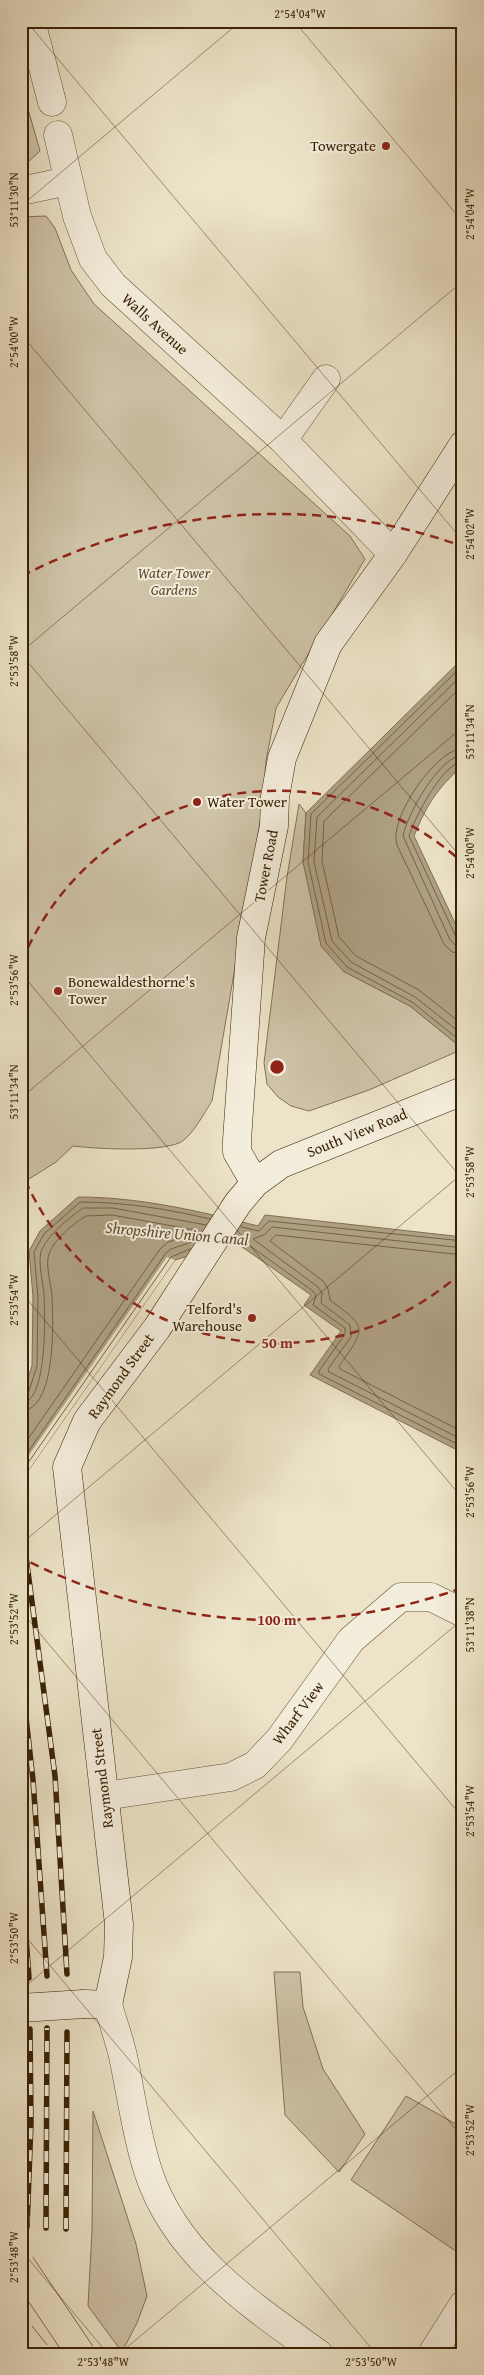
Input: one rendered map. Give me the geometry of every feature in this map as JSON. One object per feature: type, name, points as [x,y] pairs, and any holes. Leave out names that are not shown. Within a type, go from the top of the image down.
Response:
[{"type":"highway","points":[[21,2265],[81,2354]]},
{"type":"highway","points":[[21,2335],[36,2354]]},
{"type":"street","points":[[28,24],[52,102]]},
{"type":"street","name":"Walls Avenue","points":[[58,135],[77,216],[93,259],[113,285],[283,440],[393,554]]},
{"type":"street","points":[[21,191],[68,181]]},
{"type":"street","points":[[283,440],[326,379]]},
{"type":"street","name":"Tower Road","points":[[246,1193],[237,1152],[237,1140],[251,938],[274,826],[282,758],[328,644],[393,554],[463,445]]},
{"type":"street","name":"South View Road","points":[[246,1193],[281,1164],[460,1092]]},
{"type":"street","name":"Raymond Street","points":[[246,1193],[157,1328],[88,1421],[67,1467],[118,1924],[118,1957],[96,2005],[122,2054],[148,2172],[168,2215],[192,2249],[241,2298],[319,2354]]},
{"type":"street","name":"Wharf View","points":[[104,1796],[231,1777],[255,1765],[280,1740],[351,1640],[401,1597],[431,1597],[463,1613]]},
{"type":"street","points":[[21,2008],[96,2005]]},
{"type":"street","points":[[432,2354],[463,2305]]},
{"type":"green space","points":[[21,84],[40,151],[27,163],[21,165]]},
{"type":"green space","name":"Water Tower Gardens","points":[[46,216],[55,228],[71,270],[94,304],[350,536],[365,559],[276,708],[266,761],[262,811],[212,1101],[193,1130],[179,1143],[142,1149],[73,1146],[56,1162],[21,1184],[21,217]]},
{"type":"green space","points":[[299,804],[306,813],[303,862],[343,971],[410,1006],[463,1049],[369,1090],[309,1111],[291,1106],[278,1097],[267,1084],[264,1063],[287,877]]},
{"type":"green space","points":[[274,1972],[300,1972],[303,2007],[323,2069],[365,2134],[339,2172],[285,2115]]},
{"type":"green space","points":[[406,2096],[463,2128],[463,2256],[351,2180]]},
{"type":"green space","points":[[93,2111],[136,2244],[147,2296],[137,2323],[122,2352],[88,2306],[92,2231]]},
{"type":"water","points":[[463,658],[463,765],[446,782],[434,798],[423,815],[414,836],[463,940],[463,1049],[410,1006],[343,971],[321,946],[303,862],[306,813]]},
{"type":"water","name":"Shropshire Union Canal","points":[[78,1197],[146,1202],[191,1210],[258,1226],[265,1215],[463,1237],[463,1453],[310,1375],[341,1331],[304,1305],[311,1295],[235,1242],[175,1260],[21,1481],[21,1400],[32,1366],[33,1297],[29,1251],[40,1231]]},
{"type":"pier","points":[[167,1257],[175,1260],[21,1481],[21,1412],[29,1455]]},
{"type":"railway","points":[[21,1519],[55,1776],[67,1974]]},
{"type":"railway","points":[[21,1673],[33,1780],[47,1976]]},
{"type":"railway","points":[[21,1869],[29,1978]]},
{"type":"railway","points":[[46,2228],[47,2028]]},
{"type":"railway","points":[[27,2227],[31,2123],[30,2029]]},
{"type":"railway","points":[[66,2229],[67,2032]]},
{"type":"place","name":"Towergate","points":[[386,146]]},
{"type":"place","name":"Water Tower","points":[[197,802]]},
{"type":"place","name":"Bonewaldesthorne's Tower","points":[[58,991]]},
{"type":"place","name":"Telford's Warehouse","points":[[252,1318]]}]
